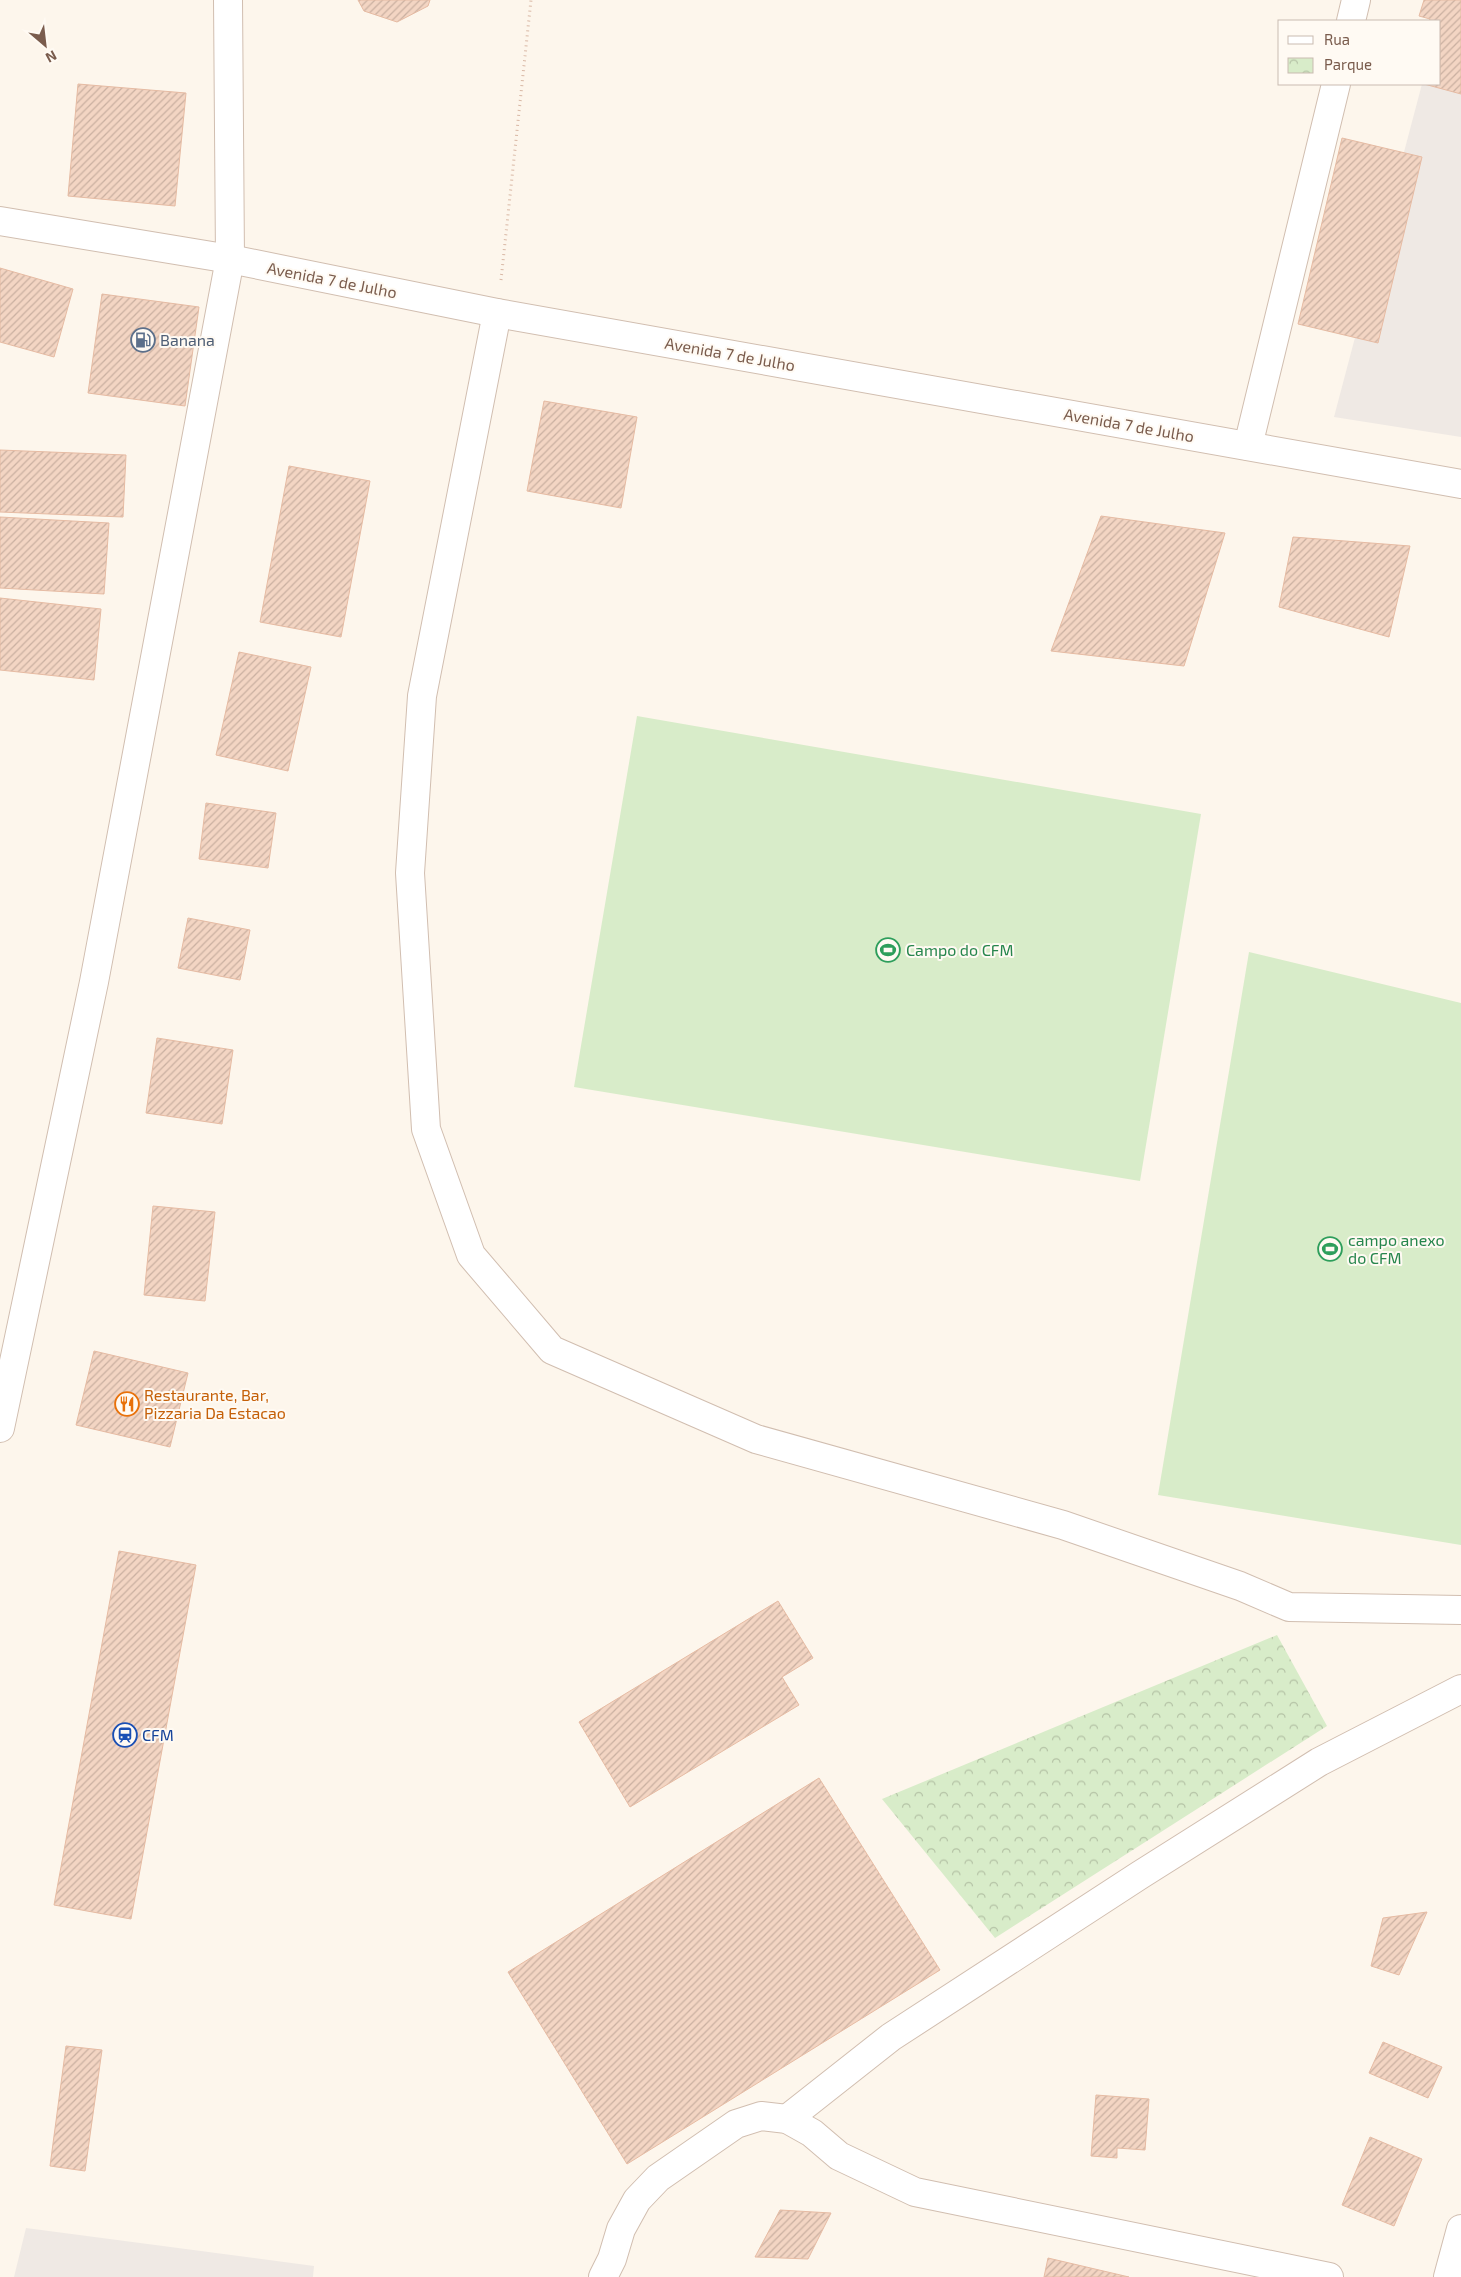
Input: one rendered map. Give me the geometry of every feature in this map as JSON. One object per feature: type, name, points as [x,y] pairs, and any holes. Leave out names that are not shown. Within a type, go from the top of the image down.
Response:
[{"type":"street","points":[[0,1428],[94,982],[230,259],[228,0]]},
{"type":"street","points":[[1351,20],[1356,0]]},
{"type":"street","points":[[1248,446],[1336,85]]},
{"type":"street","name":"Avenida 7 de Julho","points":[[0,221],[230,259],[498,313],[1461,484]]},
{"type":"street","points":[[498,313],[422,696],[410,873],[426,1129],[471,1254],[552,1350],[756,1439],[1063,1525],[1240,1586],[1289,1607],[1461,1610]]},
{"type":"street","points":[[787,2119],[891,2037],[1140,1875],[1319,1762],[1461,1689]]},
{"type":"street","points":[[603,2277],[612,2259],[621,2229],[637,2200],[658,2178],[736,2124],[761,2116],[787,2119],[812,2132],[839,2156],[915,2192],[1329,2277]]},
{"type":"street","points":[[1448,2277],[1461,2229]]},
{"type":"path","points":[[498,313],[531,0]]},
{"type":"shaded area","points":[[1445,0],[1461,0],[1461,437],[1334,417],[1422,85],[1441,85],[1441,20],[1439,20]]},
{"type":"shaded area","points":[[26,2228],[314,2266],[313,2277],[14,2277]]},
{"type":"green space","name":"Campo do CFM","points":[[637,716],[1201,814],[1140,1181],[574,1087]]},
{"type":"green space","name":"campo anexo do CFM","points":[[1249,952],[1461,1003],[1461,1545],[1158,1495]]},
{"type":"green space","points":[[1277,1635],[1327,1726],[995,1938],[882,1799]]},
{"type":"building","points":[[358,0],[430,0],[428,6],[397,22],[364,11]]},
{"type":"building","points":[[1424,0],[1461,0],[1461,94],[1428,85],[1441,85],[1441,20],[1430,20],[1419,16]]},
{"type":"building","points":[[78,84],[186,93],[175,206],[68,196]]},
{"type":"building","points":[[1342,138],[1422,157],[1378,343],[1298,324]]},
{"type":"building","points":[[0,268],[73,289],[54,357],[0,342]]},
{"type":"building","points":[[102,294],[199,307],[185,406],[88,393]]},
{"type":"building","points":[[544,401],[637,417],[621,508],[527,491]]},
{"type":"building","points":[[0,450],[126,455],[123,517],[0,512]]},
{"type":"building","points":[[289,466],[370,481],[341,637],[260,622]]},
{"type":"building","points":[[1101,516],[1225,533],[1184,666],[1051,651]]},
{"type":"building","points":[[0,517],[109,523],[104,594],[0,588]]},
{"type":"building","points":[[1293,537],[1410,546],[1389,637],[1279,607]]},
{"type":"building","points":[[0,598],[101,609],[94,680],[0,670]]},
{"type":"building","points":[[239,652],[311,667],[288,771],[216,755]]},
{"type":"building","points":[[206,803],[276,813],[268,868],[199,859]]},
{"type":"building","points":[[188,918],[250,930],[240,980],[178,968]]},
{"type":"building","points":[[157,1038],[233,1050],[222,1124],[146,1113]]},
{"type":"building","points":[[153,1206],[215,1212],[205,1301],[144,1295]]},
{"type":"building","points":[[94,1351],[188,1373],[170,1447],[76,1425]]},
{"type":"building","name":"CFM","points":[[119,1551],[196,1565],[131,1919],[54,1905]]},
{"type":"building","points":[[778,1601],[813,1658],[782,1677],[799,1705],[630,1807],[579,1722]]},
{"type":"building","points":[[819,1778],[940,1970],[627,2164],[508,1972]]},
{"type":"building","points":[[1427,1912],[1399,1975],[1371,1966],[1383,1918]]},
{"type":"building","points":[[1383,2042],[1442,2067],[1428,2098],[1369,2073]]},
{"type":"building","points":[[66,2046],[102,2050],[85,2171],[50,2166]]},
{"type":"building","points":[[1096,2095],[1149,2099],[1145,2150],[1117,2148],[1117,2158],[1091,2156]]},
{"type":"building","points":[[1370,2137],[1422,2159],[1394,2226],[1342,2205]]},
{"type":"building","points":[[780,2210],[831,2213],[808,2259],[755,2257]]},
{"type":"building","points":[[1048,2258],[1129,2277],[1044,2277]]},
{"type":"place","name":"Banana","points":[[143,340]]},
{"type":"place","name":"Campo do CFM","points":[[888,950]]},
{"type":"place","name":"campo anexo do CFM","points":[[1330,1249]]},
{"type":"place","name":"Restaurante, Bar, Pizzaria Da Estacao","points":[[127,1404]]},
{"type":"place","name":"CFM","points":[[125,1735]]}]
